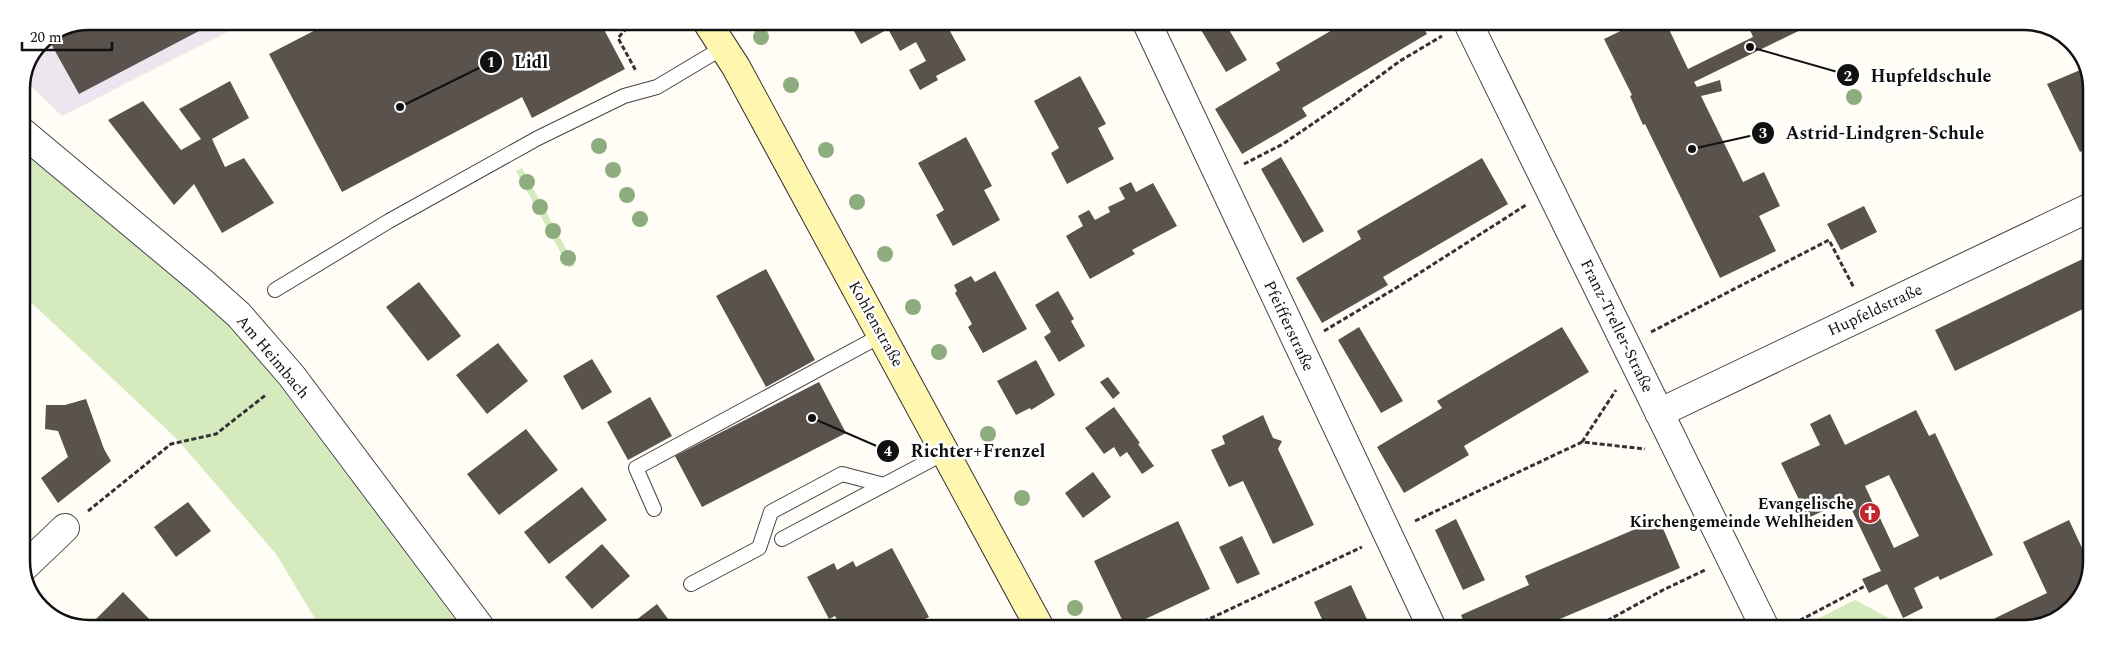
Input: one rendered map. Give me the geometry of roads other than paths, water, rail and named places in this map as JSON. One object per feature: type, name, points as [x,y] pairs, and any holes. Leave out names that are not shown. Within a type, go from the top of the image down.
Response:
[{"type":"main road","name":"Kohlenstraße","points":[[712,30],[724,47],[882,335],[1036,620]]},
{"type":"street","name":"Pfeifferstraße","points":[[1151,30],[1428,620]]},
{"type":"street","name":"Franz-Treller-Straße","points":[[1459,30],[1550,189],[1761,620]]},
{"type":"street","name":"Am Heimbach","points":[[30,139],[202,282],[239,316],[291,375],[475,620]]},
{"type":"street","name":"Hupfeldstraße","points":[[1659,413],[2083,211]]},
{"type":"street","points":[[30,561],[66,528]]},
{"type":"lane","points":[[275,290],[389,221],[538,138],[624,96],[657,87],[724,47]]},
{"type":"lane","points":[[654,509],[636,468],[882,335]]},
{"type":"lane","points":[[782,540],[946,452]]},
{"type":"lane","points":[[691,584],[759,548],[771,512],[842,474],[884,485]]},
{"type":"place","name":"Hupfeldschule","points":[[1750,47]]},
{"type":"place","name":"Lidl","points":[[400,107]]},
{"type":"place","name":"Astrid-Lindgren-Schule","points":[[1692,149]]},
{"type":"place","name":"Richter+Frenzel","points":[[812,418]]},
{"type":"place","name":"Evangelische Kirchengemeinde Wehlheiden","points":[[1870,513]]}]
